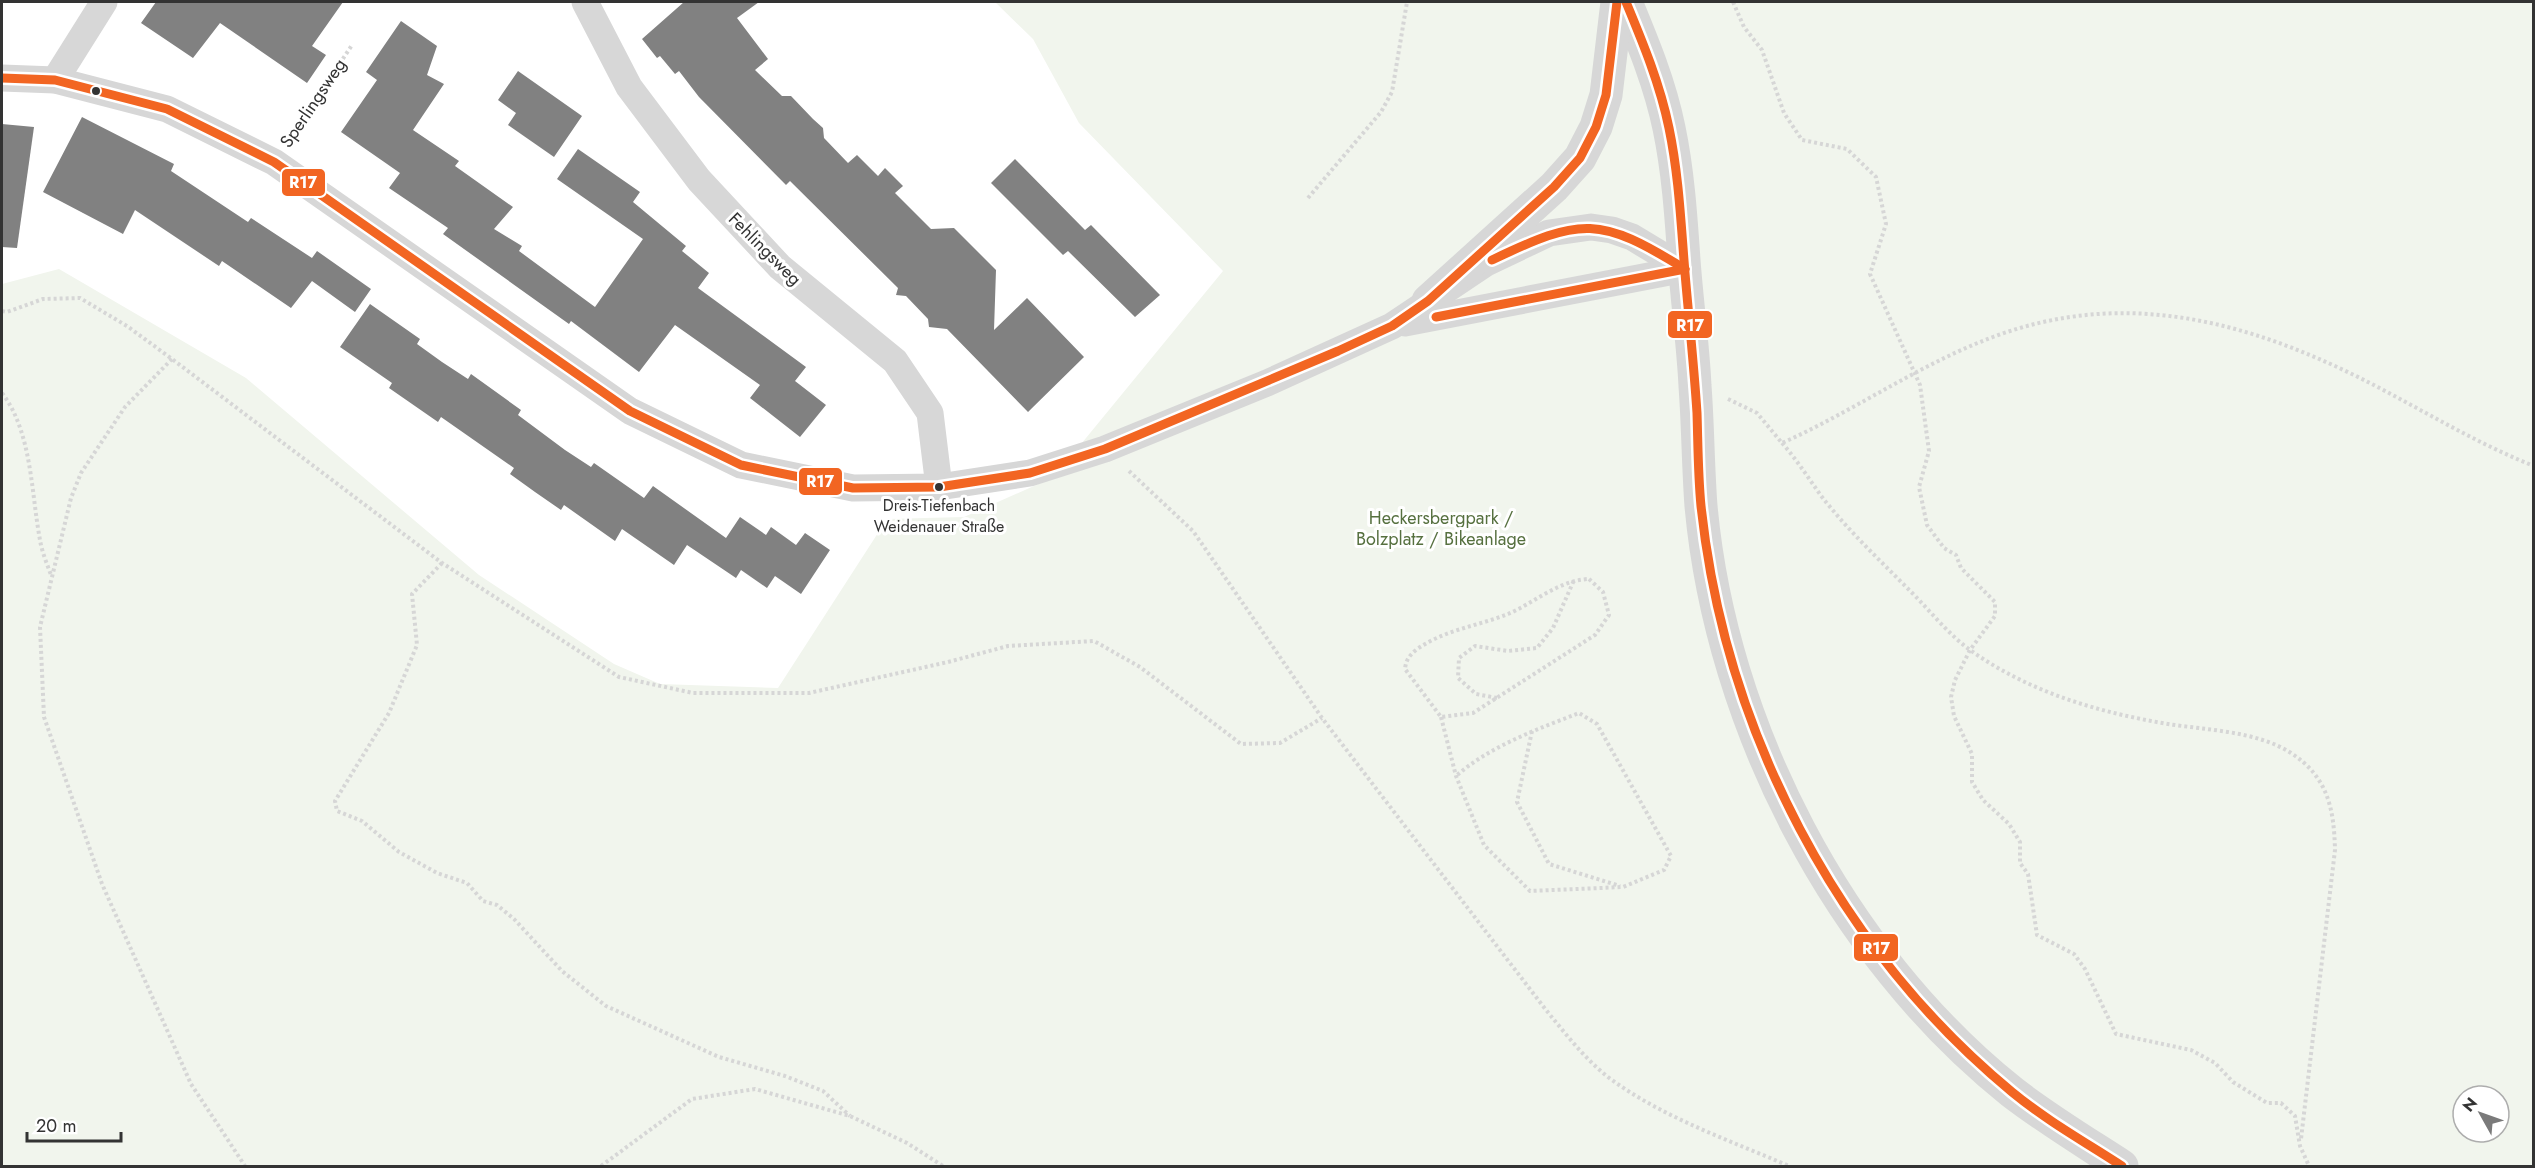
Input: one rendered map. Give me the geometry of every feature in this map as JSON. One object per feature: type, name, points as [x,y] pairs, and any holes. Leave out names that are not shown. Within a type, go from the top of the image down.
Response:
[{"type":"street","points":[[55,80],[104,2]]},
{"type":"street","name":"Fehlingsweg","points":[[585,2],[629,87],[699,180],[780,267],[895,360],[930,413],[939,487]]},
{"type":"street","points":[[1428,302],[1554,187],[1580,158],[1596,127],[1606,96],[1617,2]]},
{"type":"street","points":[[1626,2],[1653,70],[1669,124],[1677,171],[1695,383],[1701,505],[1711,580],[1739,690],[1775,783],[1843,903],[1877,954],[1939,1024],[2012,1091],[2122,1167]]},
{"type":"street","points":[[2,78],[55,80],[167,109],[274,162],[630,411],[741,465],[853,488],[939,487],[1030,473],[1105,449],[1267,383],[1392,326],[1486,263],[1549,233],[1569,228],[1602,228],[1632,237],[1685,269]]},
{"type":"street","points":[[1392,326],[1685,269]]},
{"type":"path","points":[[1308,198],[1381,112],[1392,92],[1407,2]]},
{"type":"path","points":[[1733,2],[1744,27],[1762,50],[1784,113],[1802,140],[1847,149],[1876,177],[1886,224],[1870,274],[1920,386],[1929,451],[1919,487],[1927,525],[1944,548],[1956,555],[1961,568],[1995,602],[1995,616],[1970,650],[1955,680],[1951,697],[1954,716],[1971,754],[1972,782],[1983,800],[2009,824],[2020,842],[2020,863],[2028,874],[2037,935],[2074,954],[2085,969],[2116,1034],[2192,1050],[2215,1063],[2233,1082],[2267,1103],[2281,1103],[2295,1116],[2300,1146],[2309,1167]]},
{"type":"path","name":"Sperlingsweg","points":[[274,162],[352,45]]},
{"type":"path","points":[[2,311],[7,312],[43,299],[80,298],[128,326],[442,563],[619,677],[693,693],[809,693],[1008,646],[1094,641],[1140,667],[1241,744],[1280,743],[1322,718]]},
{"type":"path","points":[[1782,442],[1833,420],[1913,374],[1992,337],[2042,322],[2088,314],[2146,312],[2189,317],[2288,346],[2358,377],[2506,454],[2534,466]]},
{"type":"path","points":[[172,358],[125,407],[81,473],[71,498],[40,627],[44,717],[102,884],[191,1084],[245,1167]]},
{"type":"path","points":[[1695,383],[1757,413],[1782,442],[1823,498],[1869,550],[1943,627],[1970,650],[2010,675],[2068,701],[2131,717],[2260,739],[2289,752],[2310,768],[2325,791],[2334,815],[2335,850],[2300,1146]]},
{"type":"path","points":[[2,393],[10,404],[20,432],[31,478],[40,542],[51,576]]},
{"type":"path","points":[[1105,449],[1193,531],[1322,718],[1582,1054],[1608,1077],[1649,1102],[1789,1167]]},
{"type":"path","points":[[442,563],[412,594],[417,645],[389,713],[335,801],[337,811],[362,821],[399,852],[437,873],[467,883],[483,901],[497,905],[514,919],[562,971],[606,1006],[718,1057],[785,1076],[823,1091],[850,1116]]},
{"type":"path","points":[[1440,717],[1473,713],[1595,635],[1609,615],[1604,592],[1588,579],[1574,580],[1508,614],[1450,633],[1418,649],[1407,659],[1405,669],[1440,717],[1456,776],[1484,844],[1530,891],[1623,887],[1664,870],[1671,856],[1597,724],[1580,713],[1532,730],[1467,766],[1456,776]]},
{"type":"path","points":[[1497,698],[1476,694],[1458,678],[1459,658],[1475,646],[1508,651],[1537,648],[1553,628],[1574,580]]},
{"type":"path","points":[[1532,730],[1517,802],[1549,864],[1623,887]]},
{"type":"path","points":[[601,1167],[692,1099],[755,1089],[850,1116],[907,1143],[943,1167]]},
{"type":"green space","name":"Heckersbergpark / Bolzplatz / Bikeanlage","points":[[995,2],[2533,2],[2533,1166],[2,1166],[2,284],[59,269],[246,378],[479,575],[614,664],[660,684],[778,688],[887,519],[964,517],[1054,477],[1223,271],[1079,123],[1033,39]]},
{"type":"building","points":[[156,2],[343,2],[312,46],[326,55],[307,83],[220,23],[193,58],[141,23]]},
{"type":"building","points":[[684,2],[759,2],[737,18],[768,59],[755,70],[782,96],[791,96],[823,128],[824,138],[848,163],[857,155],[878,176],[885,168],[903,186],[895,193],[931,229],[954,228],[996,270],[994,330],[1027,298],[1084,357],[1028,412],[947,329],[929,327],[928,319],[906,296],[896,295],[898,288],[790,181],[786,185],[699,97],[679,71],[675,74],[660,56],[657,58],[642,39]]},
{"type":"building","points":[[401,21],[437,46],[427,75],[444,84],[413,130],[459,161],[455,166],[513,207],[494,229],[522,246],[519,251],[595,307],[643,239],[557,179],[578,149],[640,192],[633,202],[686,246],[682,251],[709,273],[698,288],[806,367],[795,381],[826,405],[800,437],[750,398],[760,385],[675,325],[639,372],[571,321],[569,324],[443,234],[448,228],[389,188],[400,173],[341,132],[377,80],[366,72]]},
{"type":"building","points":[[518,71],[582,116],[554,157],[508,125],[516,113],[498,100]]},
{"type":"building","points":[[82,117],[174,164],[171,171],[248,222],[251,218],[312,258],[317,251],[371,289],[355,312],[312,281],[291,308],[222,261],[219,266],[135,210],[123,234],[43,192]]},
{"type":"building","points":[[2,124],[34,127],[17,248],[2,247]]},
{"type":"building","points":[[1015,159],[1085,230],[1091,225],[1160,295],[1135,317],[1068,251],[1063,255],[991,183]]},
{"type":"building","points":[[370,304],[420,339],[417,344],[442,362],[468,379],[471,374],[521,410],[518,415],[565,450],[591,467],[594,463],[644,498],[653,486],[726,538],[740,517],[766,535],[771,527],[796,545],[805,533],[830,550],[801,594],[775,576],[767,588],[741,570],[736,578],[687,545],[674,565],[622,529],[615,541],[564,505],[561,510],[535,492],[510,474],[514,468],[441,417],[438,422],[389,388],[392,383],[340,347]]},
{"type":"transit line","name":"R17","points":[[2,78],[55,80],[167,109],[274,162],[630,411],[741,465],[853,488],[939,487],[1030,473],[1105,449],[1338,351],[1392,326],[1428,301],[1554,187],[1580,158],[1596,127],[1606,95],[1617,2]]},
{"type":"transit line","name":"R17","points":[[1626,2],[1656,80],[1675,164],[1697,413],[1701,506],[1714,590],[1735,672],[1764,752],[1800,829],[1843,902],[1893,971],[1949,1034],[2012,1092],[2122,1166]]},
{"type":"transit line","name":"R17","points":[[1492,260],[1548,236],[1590,228],[1631,239],[1685,269]]},
{"type":"transit line","name":"R17","points":[[1436,317],[1685,269]]},
{"type":"place","name":"Dreis-Tiefenbach Weidenauer Straße","points":[[939,487]]}]
